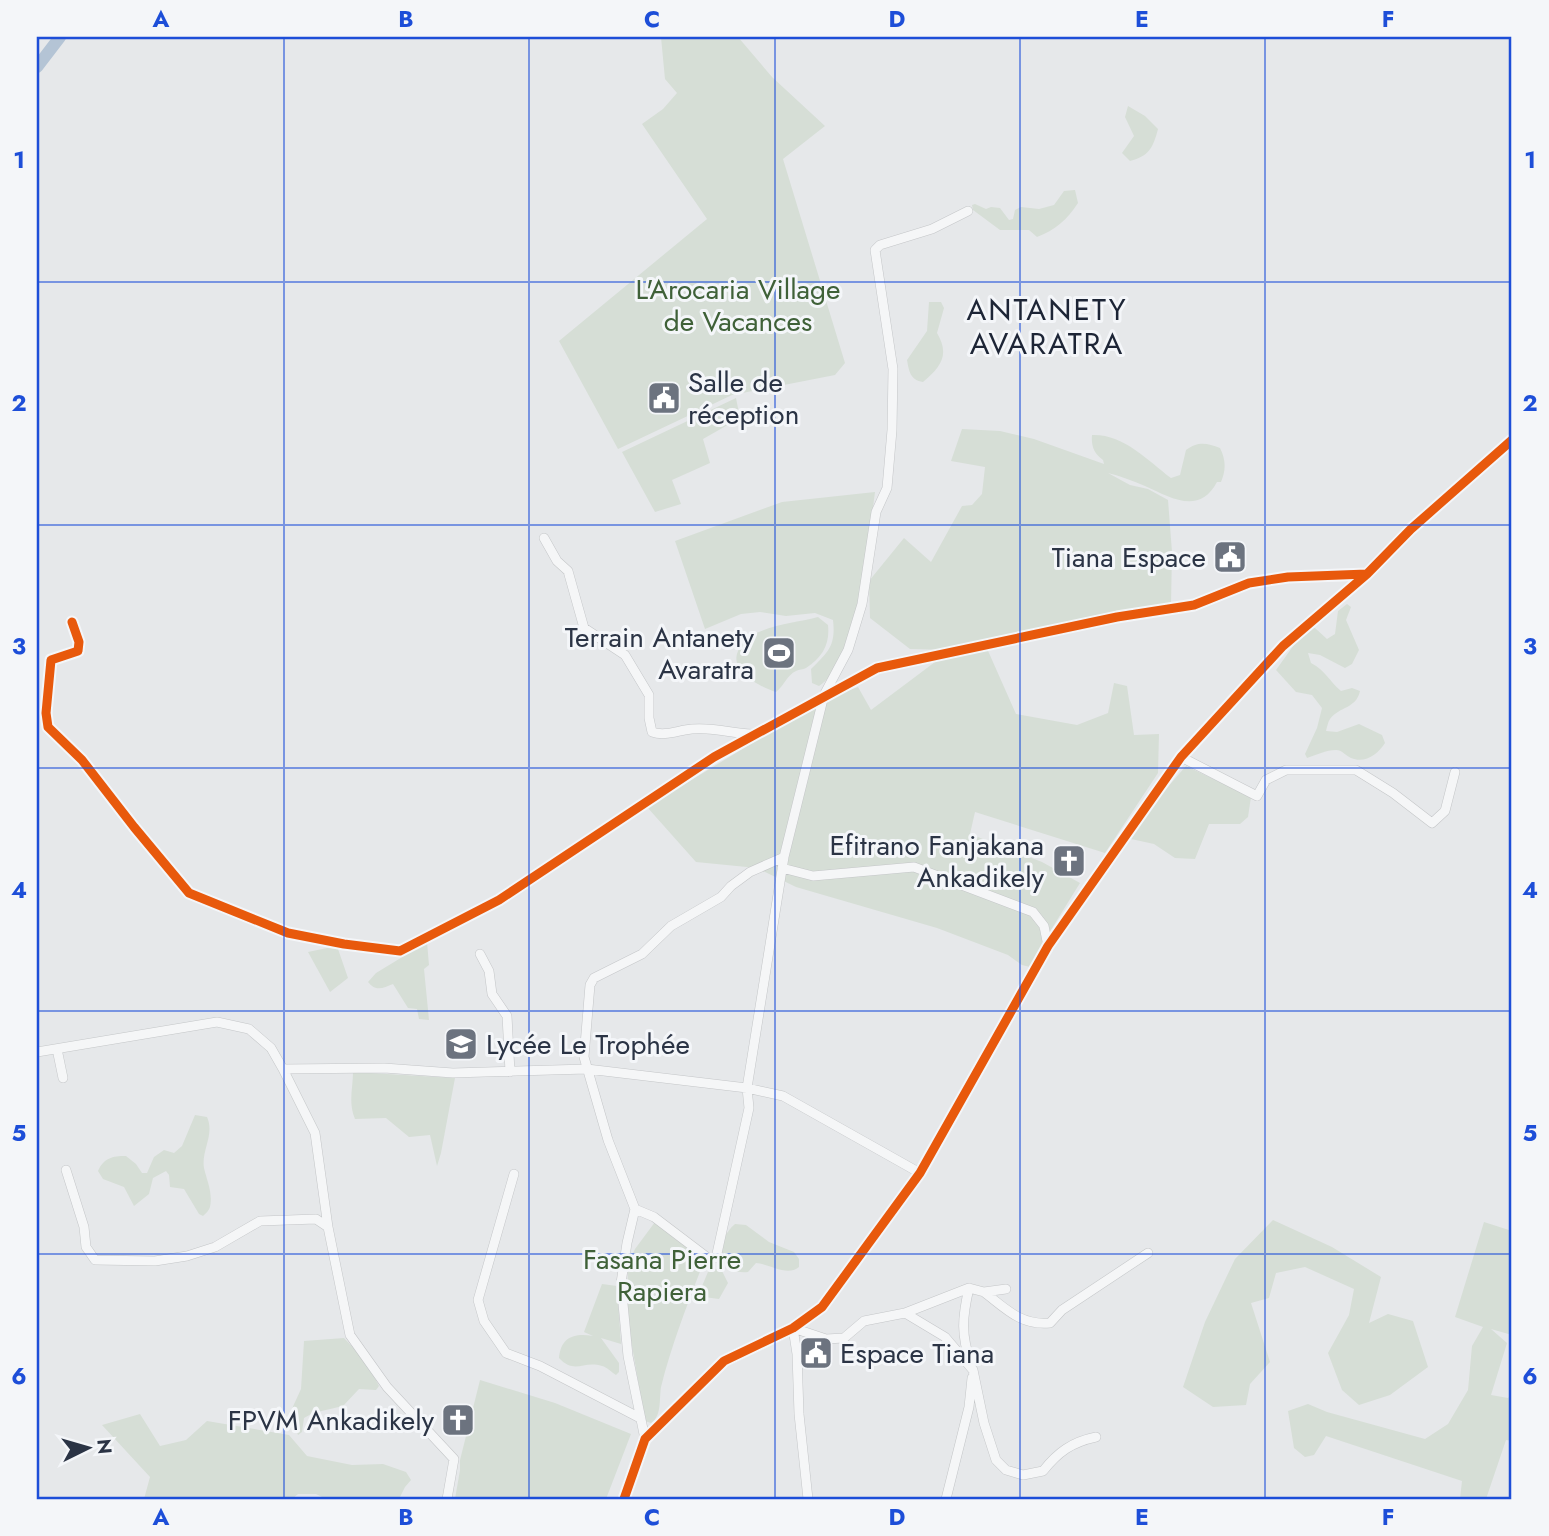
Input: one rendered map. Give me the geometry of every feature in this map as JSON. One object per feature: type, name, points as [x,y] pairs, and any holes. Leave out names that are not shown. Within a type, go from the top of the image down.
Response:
[{"type":"street","points":[[635,1209],[654,1217],[708,1258],[716,1258],[749,1108],[747,1088],[784,857],[824,695],[848,650],[859,615],[876,512],[887,488],[893,369],[875,250],[932,229],[968,211]]},
{"type":"street","points":[[624,1499],[645,1438],[724,1362],[793,1328],[822,1307],[920,1173],[1048,946],[1181,757],[1283,646],[1512,440]]},
{"type":"street","points":[[544,538],[557,561],[568,571],[584,628],[625,655],[649,695],[652,732],[696,729],[753,734]]},
{"type":"street","points":[[72,622],[79,642],[78,651],[51,660],[46,713],[48,727],[82,760],[189,893],[288,933],[400,951],[499,900],[715,757],[877,668],[1117,617],[1194,604],[1249,583],[1367,573]]},
{"type":"street","points":[[1181,757],[1257,796],[1266,780],[1286,770],[1356,769],[1432,823],[1445,811],[1455,772]]},
{"type":"street","points":[[645,1438],[628,1356],[621,1283],[635,1209],[608,1140],[583,1057],[590,985],[594,978],[642,954],[671,926],[721,897],[750,872],[784,857]]},
{"type":"street","points":[[782,868],[813,876],[914,867],[1033,912],[1044,926],[1048,946]]},
{"type":"street","points":[[481,954],[489,971],[492,994],[507,1016],[510,1072]]},
{"type":"street","points":[[37,1052],[217,1022],[249,1029],[271,1048],[315,1133],[328,1227],[350,1335],[387,1387],[454,1459],[447,1499]]},
{"type":"street","points":[[57,1049],[63,1078]]},
{"type":"street","points":[[283,1069],[384,1068],[453,1073],[587,1069],[747,1088],[783,1096],[920,1173]]},
{"type":"street","points":[[66,1170],[84,1227],[86,1247],[94,1260],[156,1261],[187,1256],[215,1247],[260,1221],[316,1219],[328,1227]]},
{"type":"street","points":[[514,1174],[478,1300],[484,1321],[506,1353],[540,1366],[640,1418]]},
{"type":"street","points":[[793,1328],[825,1339],[844,1338],[864,1321],[905,1313],[969,1288],[984,1292],[1018,1318],[1035,1325],[1050,1323],[1062,1310],[1148,1253]]},
{"type":"street","points":[[969,1288],[962,1315],[963,1341],[996,1460],[1006,1471],[1023,1475],[1043,1471],[1055,1456],[1076,1441],[1096,1437]]},
{"type":"street","points":[[984,1292],[1006,1289]]},
{"type":"street","points":[[905,1313],[945,1337],[973,1370],[969,1407],[946,1499]]},
{"type":"street","points":[[793,1328],[808,1499]]},
{"type":"green space","name":"L'Arocaria Village de Vacances","points":[[661,37],[738,37],[772,77],[825,126],[783,159],[845,363],[835,375],[732,395],[618,449],[559,341],[707,219],[642,124],[663,109],[677,93],[665,79]]},
{"type":"green space","points":[[1128,106],[1145,116],[1158,129],[1149,150],[1142,157],[1130,161],[1122,153],[1134,136],[1125,117]]},
{"type":"green space","points":[[1075,190],[1078,203],[1060,224],[1037,237],[1029,230],[1000,230],[973,210],[972,205],[986,209],[1000,208],[1009,220],[1013,219],[1015,210],[1021,207],[1039,209],[1054,205],[1064,191]]},
{"type":"green space","points":[[929,302],[941,302],[944,308],[937,333],[943,354],[939,366],[923,382],[913,377],[907,360],[927,331]]},
{"type":"green space","points":[[736,398],[740,418],[703,439],[710,463],[672,480],[681,504],[655,512],[622,452]]},
{"type":"green space","points":[[962,429],[1000,431],[1034,439],[1104,464],[1094,449],[1092,435],[1104,436],[1125,443],[1171,478],[1180,475],[1186,450],[1195,445],[1207,444],[1220,448],[1224,461],[1221,482],[1217,482],[1202,499],[1193,501],[1174,499],[1108,473],[1168,500],[1172,552],[1171,605],[985,644],[1016,714],[1077,725],[1108,713],[1114,683],[1127,686],[1134,735],[1159,734],[1158,773],[1105,853],[975,812],[970,834],[1042,862],[1080,883],[1030,967],[1008,955],[937,928],[796,887],[757,868],[696,862],[647,807],[759,739],[788,712],[858,687],[871,710],[951,650],[910,649],[870,618],[869,581],[904,538],[931,562],[962,506],[972,505],[982,494],[985,467],[951,461]]},
{"type":"green space","points":[[875,492],[865,567],[853,626],[833,673],[819,686],[812,683],[811,669],[830,648],[833,620],[815,613],[786,616],[760,612],[741,614],[705,629],[675,541],[782,502]]},
{"type":"green space","points":[[1347,604],[1351,607],[1346,620],[1359,650],[1352,664],[1345,668],[1320,655],[1308,653],[1311,663],[1341,691],[1352,688],[1360,691],[1355,701],[1330,719],[1326,731],[1337,732],[1359,724],[1382,735],[1385,743],[1375,754],[1361,760],[1336,750],[1307,758],[1305,754],[1317,728],[1322,708],[1312,695],[1296,692],[1276,670],[1306,628],[1315,628],[1327,639],[1335,634],[1338,611]]},
{"type":"green space","name":"Terrain Antanety Avaratra","points":[[818,617],[828,625],[824,650],[812,664],[790,675],[776,692],[754,682],[741,671],[736,657],[740,646],[750,637],[773,627]]},
{"type":"green space","points":[[1186,766],[1251,797],[1248,817],[1240,824],[1209,824],[1195,859],[1175,858],[1154,844],[1131,839],[1159,797]]},
{"type":"green space","points":[[427,942],[429,965],[424,969],[429,1020],[419,1019],[417,1009],[408,1008],[393,984],[377,988],[368,982],[376,973]]},
{"type":"green space","points":[[338,949],[348,978],[330,992],[308,952]]},
{"type":"green space","points":[[353,1072],[455,1078],[437,1166],[430,1135],[409,1137],[386,1118],[355,1119],[351,1101]]},
{"type":"green space","points":[[195,1115],[207,1117],[209,1124],[204,1168],[211,1202],[203,1216],[199,1214],[184,1189],[170,1187],[166,1171],[153,1178],[149,1194],[134,1206],[124,1187],[103,1179],[98,1171],[100,1167],[109,1159],[117,1157],[126,1156],[142,1173],[147,1173],[154,1157],[164,1150],[174,1153],[182,1146]]},
{"type":"green space","points":[[1273,1220],[1332,1247],[1381,1277],[1369,1323],[1388,1314],[1413,1321],[1428,1367],[1390,1395],[1359,1405],[1342,1390],[1328,1353],[1349,1315],[1354,1289],[1305,1267],[1276,1273],[1269,1298],[1251,1303],[1270,1362],[1250,1384],[1246,1405],[1213,1407],[1183,1387],[1205,1322],[1235,1259]]},
{"type":"green space","name":"Fasana Pierre Rapiera","points":[[655,1222],[704,1261],[670,1355],[661,1387],[658,1412],[651,1423],[645,1421],[627,1303],[628,1264],[635,1249]]},
{"type":"green space","points":[[1484,1222],[1512,1231],[1512,1335],[1491,1329],[1507,1343],[1491,1395],[1508,1398],[1512,1394],[1512,1441],[1506,1440],[1486,1499],[1460,1499],[1462,1481],[1326,1436],[1314,1455],[1305,1457],[1294,1448],[1288,1411],[1308,1404],[1327,1412],[1425,1439],[1448,1424],[1468,1390],[1472,1346],[1483,1327],[1455,1317]]},
{"type":"green space","points":[[735,1224],[746,1225],[769,1242],[794,1252],[799,1259],[799,1267],[789,1271],[756,1263],[748,1272],[737,1272],[729,1268],[723,1263],[721,1248],[728,1231]]},
{"type":"green space","points":[[710,1267],[722,1271],[728,1283],[719,1299],[704,1297],[700,1291]]},
{"type":"green space","points":[[602,1284],[617,1286],[621,1344],[601,1338],[619,1363],[619,1372],[616,1375],[602,1366],[570,1366],[559,1358],[562,1345],[570,1338],[580,1335],[593,1336],[584,1332]]},
{"type":"green space","points":[[344,1338],[366,1361],[379,1386],[376,1390],[359,1389],[343,1406],[313,1413],[304,1418],[302,1432],[298,1435],[290,1413],[301,1389],[304,1341]]},
{"type":"green space","points":[[480,1380],[555,1403],[631,1434],[606,1499],[455,1499],[460,1460]]},
{"type":"green space","points":[[140,1414],[160,1446],[186,1440],[207,1421],[289,1435],[307,1456],[352,1465],[383,1464],[406,1472],[411,1480],[399,1499],[326,1499],[316,1494],[298,1494],[292,1499],[144,1499],[150,1477],[102,1425]]},
{"type":"waterway","points":[[37,67],[60,37]]},
{"type":"cycle path","points":[[624,1499],[645,1439],[724,1361],[793,1328],[822,1307],[920,1173],[1048,946],[1181,757],[1283,646],[1367,574],[1411,529],[1512,440]]},
{"type":"cycle path","points":[[72,622],[79,642],[78,651],[51,660],[46,713],[48,727],[82,760],[189,893],[288,933],[400,951],[499,900],[714,757],[877,668],[1117,617],[1194,605],[1249,583],[1288,577],[1367,574]]},
{"type":"place","name":"Salle de réception","points":[[664,398]]},
{"type":"place","name":"Tiana Espace","points":[[1230,557]]},
{"type":"place","name":"Terrain Antanety Avaratra","points":[[779,653]]},
{"type":"place","name":"Efitrano Fanjakana Ankadikely","points":[[1069,861]]},
{"type":"place","name":"Lycée Le Trophée","points":[[461,1044]]},
{"type":"place","name":"Espace Tiana","points":[[816,1353]]},
{"type":"place","name":"FPVM Ankadikely","points":[[458,1420]]},
{"type":"district","name":"ANTANETY AVARATRA","points":[[1047,326]]}]
